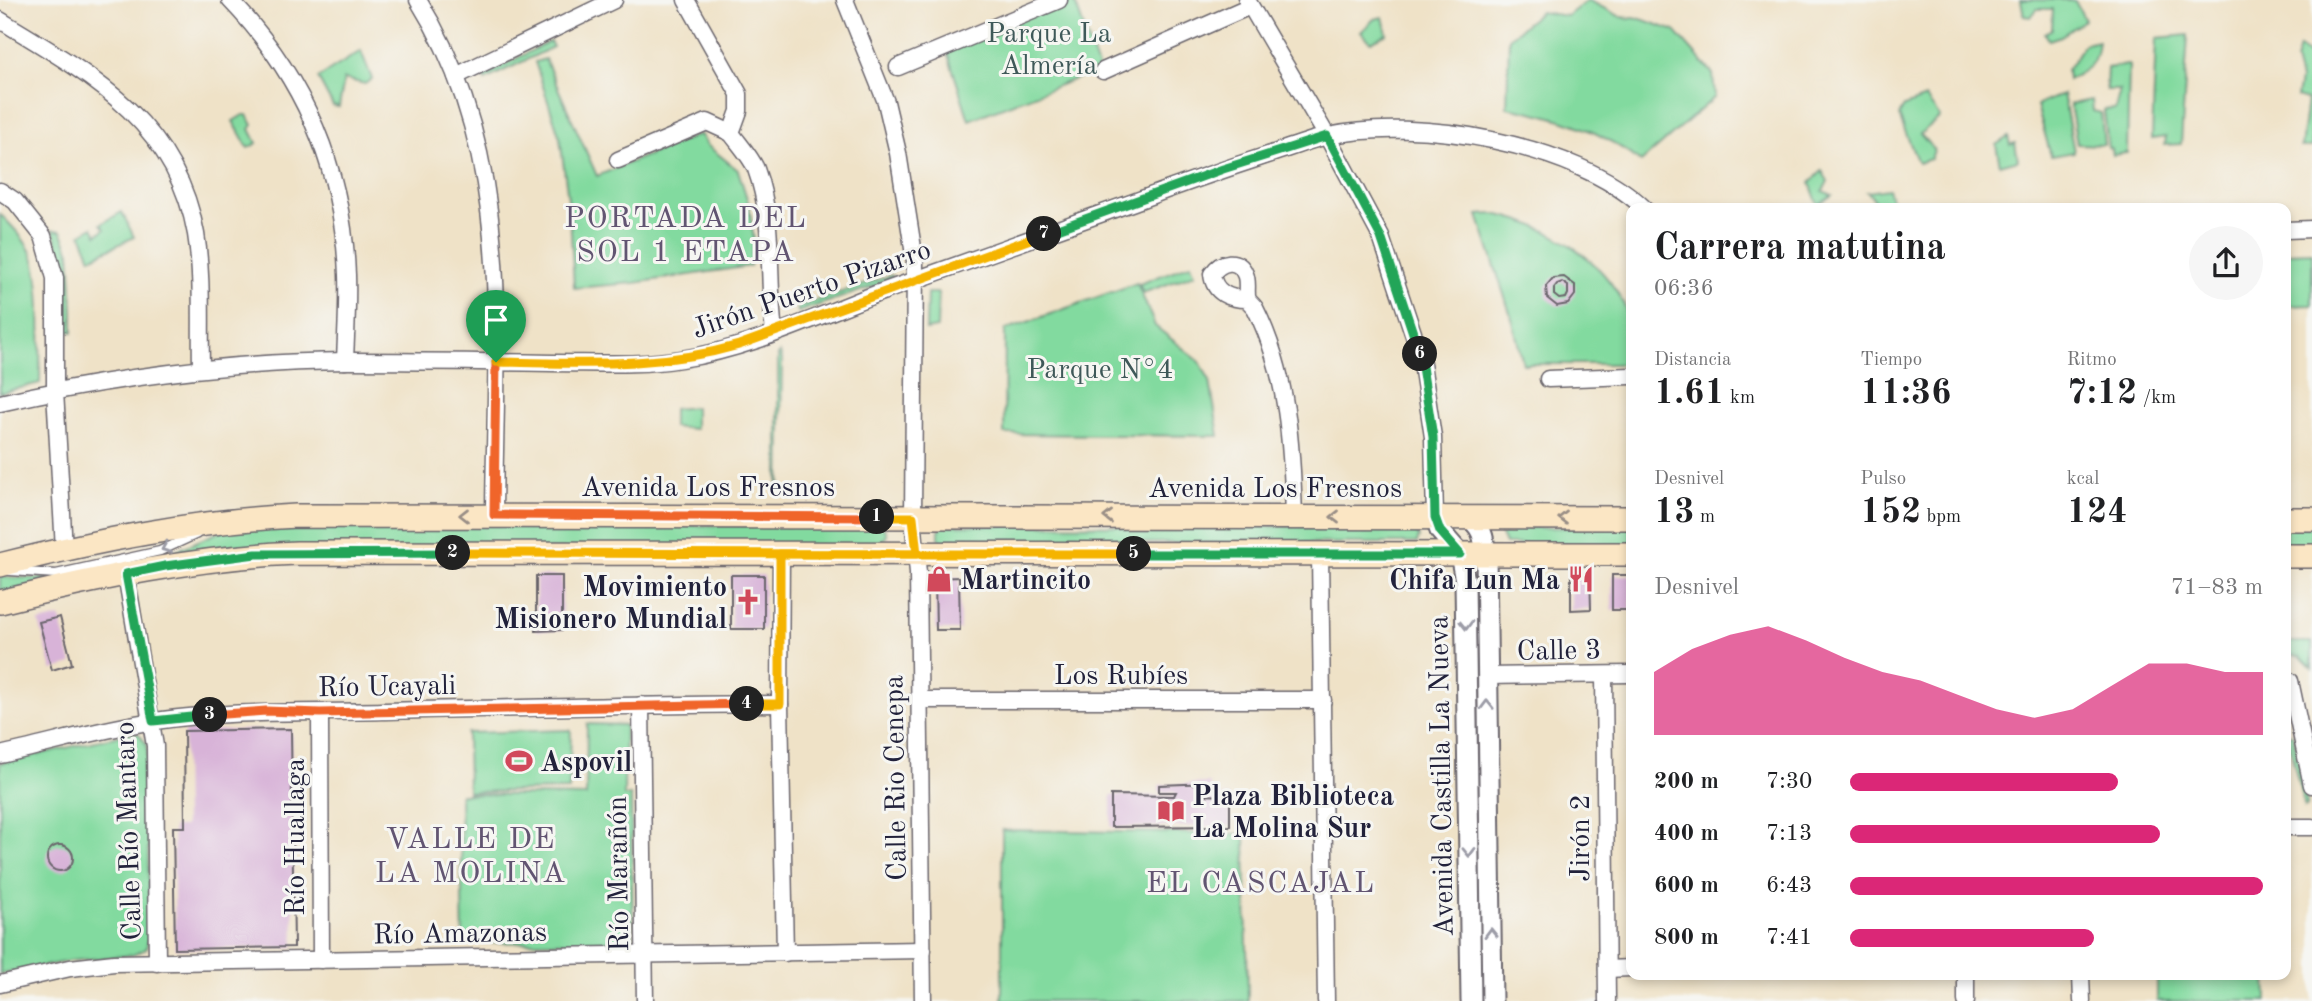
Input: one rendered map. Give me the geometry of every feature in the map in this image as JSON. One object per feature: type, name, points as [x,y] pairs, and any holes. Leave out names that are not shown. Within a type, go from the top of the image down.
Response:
[{"type":"main road","name":"Avenida Los Fresnos","points":[[0,565],[161,529],[228,520],[296,516],[1626,518]]},
{"type":"main road","points":[[2291,519],[2312,519]]},
{"type":"main road","points":[[0,602],[126,574],[217,558],[297,553],[1626,554]]},
{"type":"main road","points":[[2291,556],[2312,556]]},
{"type":"street","points":[[230,0],[284,66],[325,146],[345,242],[345,361]]},
{"type":"street","points":[[418,0],[456,76],[478,146],[492,221],[496,362],[494,515]]},
{"type":"street","points":[[456,76],[614,0]]},
{"type":"street","points":[[686,0],[739,94],[738,111],[731,133]]},
{"type":"street","name":"Calle Rio Cenepa","points":[[845,0],[873,66],[889,114],[915,261],[913,517],[917,554],[923,1001]]},
{"type":"street","points":[[898,67],[1059,0]]},
{"type":"street","points":[[1103,71],[1248,3],[1327,136],[1381,237],[1421,357],[1433,437],[1435,517]]},
{"type":"street","points":[[0,20],[114,94],[145,126],[172,165],[191,211],[196,235],[201,368]]},
{"type":"street","points":[[618,160],[707,122],[731,133],[755,167],[768,219],[774,332]]},
{"type":"street","name":"Jirón Puerto Pizarro","points":[[0,403],[55,391],[201,368],[345,361],[633,363],[665,361],[718,351],[1223,169],[1327,136],[1381,129],[1449,134],[1522,146],[1566,160],[1603,178],[1637,203]]},
{"type":"street","points":[[0,191],[15,201],[43,236],[55,278],[55,391],[64,549]]},
{"type":"street","points":[[2291,230],[2312,229]]},
{"type":"street","points":[[1247,299],[1254,306],[1283,391],[1291,436],[1294,518]]},
{"type":"street","points":[[1548,379],[1626,376]]},
{"type":"street","name":"Avenida Castilla La Nueva","points":[[1435,517],[1440,531],[1460,554],[1465,581],[1471,1001]]},
{"type":"street","name":"Avenida Castilla La Nueva","points":[[1467,517],[1481,530],[1486,554],[1492,1001]]},
{"type":"street","points":[[780,554],[785,953]]},
{"type":"street","points":[[1321,555],[1326,1001]]},
{"type":"street","name":"Calle Río Mantaro","points":[[126,574],[153,721],[158,842],[157,963]]},
{"type":"street","name":"Calle 3","points":[[1487,676],[1626,674]]},
{"type":"street","name":"Jirón 2","points":[[1604,675],[1607,1001]]},
{"type":"street","points":[[2291,686],[2312,785]]},
{"type":"street","name":"Los Rubíes","points":[[920,700],[1323,700]]},
{"type":"street","name":"Río Ucayali","points":[[0,755],[153,721],[266,711],[320,713],[780,704]]},
{"type":"street","name":"Río Marañón","points":[[641,705],[645,1001]]},
{"type":"street","name":"Río Huallaga","points":[[320,713],[321,960]]},
{"type":"street","points":[[2291,827],[2312,827]]},
{"type":"street","name":"Río Amazonas","points":[[0,984],[70,968],[114,963],[923,950]]},
{"type":"street","points":[[1607,969],[1626,968]]},
{"type":"street","points":[[1966,980],[1966,1001]]},
{"type":"street","points":[[2081,980],[2081,1001]]},
{"type":"lane","points":[[0,571],[57,574],[160,551],[228,520]]},
{"type":"green space","name":"Parque La Almería","points":[[1063,0],[1074,0],[1099,70],[969,120],[947,52]]},
{"type":"green space","points":[[1588,0],[1621,17],[1641,19],[1675,31],[1713,74],[1715,97],[1641,162],[1610,141],[1577,125],[1507,107],[1509,38],[1540,12],[1567,16]]},
{"type":"green space","points":[[2021,0],[2075,1],[2085,20],[2061,36],[2049,40],[2045,33],[2052,29],[2053,9],[2037,9],[2031,17],[2024,16]]},
{"type":"green space","points":[[1383,17],[1387,34],[1371,42],[1361,32],[1374,19]]},
{"type":"green space","points":[[2188,35],[2181,144],[2165,145],[2166,137],[2152,139],[2156,38]]},
{"type":"green space","points":[[550,41],[553,47],[485,80],[483,76]]},
{"type":"green space","points":[[2098,41],[2090,65],[2068,80],[2067,70],[2085,44]]},
{"type":"green space","points":[[2299,47],[2312,58],[2312,147],[2301,147],[2307,100],[2297,97],[2300,80],[2295,61]]},
{"type":"green space","points":[[361,51],[372,79],[365,84],[344,79],[339,107],[333,106],[318,78]]},
{"type":"green space","points":[[545,59],[597,176],[700,134],[708,146],[738,170],[749,205],[754,240],[750,266],[634,283],[574,288],[570,214],[560,138],[535,62]]},
{"type":"green space","points":[[2129,65],[2127,153],[2113,155],[2112,149],[2108,148],[2104,110],[2115,109],[2120,90],[2106,90],[2107,68]]},
{"type":"green space","points":[[2063,94],[2074,152],[2051,156],[2037,105]]},
{"type":"green space","points":[[1926,98],[1940,117],[1920,134],[1934,150],[1931,159],[1918,163],[1899,116],[1904,106]]},
{"type":"green space","points":[[2092,100],[2093,111],[2101,113],[2104,145],[2077,144],[2070,104]]},
{"type":"green space","points":[[247,115],[253,125],[250,129],[257,143],[248,148],[233,121]]},
{"type":"green space","points":[[2008,137],[2010,145],[2015,143],[2018,160],[2000,165],[1996,145]]},
{"type":"green space","points":[[1822,171],[1828,181],[1823,191],[1832,195],[1817,203],[1810,183]]},
{"type":"green space","points":[[1888,189],[1892,203],[1874,203],[1867,192]]},
{"type":"green space","points":[[122,212],[134,237],[91,258],[81,234],[93,227],[97,234],[105,229],[101,224]]},
{"type":"green space","points":[[0,214],[23,239],[36,269],[40,300],[40,383],[0,393]]},
{"type":"green space","points":[[1494,214],[1537,227],[1576,249],[1594,264],[1609,281],[1626,311],[1626,364],[1523,364],[1513,322],[1478,215]]},
{"type":"green space","points":[[53,230],[61,231],[70,252],[73,332],[65,332],[66,272]]},
{"type":"green space","points":[[2312,252],[2312,305],[2291,306],[2291,253]]},
{"type":"green space","points":[[1191,264],[1195,274],[1143,293],[1139,284]]},
{"type":"green space","points":[[892,275],[893,280],[798,312],[797,307]]},
{"type":"green space","name":"Parque N°4","points":[[1137,283],[1155,326],[1200,362],[1210,381],[1219,436],[1004,434],[1005,330]]},
{"type":"green space","points":[[927,293],[938,293],[937,328],[926,330]]},
{"type":"green space","points":[[780,353],[782,359],[778,490],[778,355]]},
{"type":"green space","points":[[695,407],[695,429],[673,427],[673,409]]},
{"type":"green space","points":[[288,524],[880,526],[885,529],[887,535],[879,545],[166,555],[228,528]]},
{"type":"green space","points":[[944,525],[1409,527],[1416,531],[1419,537],[1417,543],[942,543],[939,530]]},
{"type":"green space","points":[[1626,527],[1626,545],[1505,544],[1498,528]]},
{"type":"green space","points":[[2291,527],[2312,527],[2312,547],[2291,547]]},
{"type":"green space","points":[[0,577],[58,579],[0,593]]},
{"type":"green space","points":[[1472,587],[1480,587],[1485,1001],[1477,1001]]},
{"type":"green space","points":[[2291,642],[2312,642],[2312,668],[2301,657],[2291,654]]},
{"type":"green space","points":[[587,724],[625,725],[624,796],[631,796],[633,941],[463,943],[460,794],[586,796]]},
{"type":"green space","name":"Aspovil","points":[[571,730],[569,790],[468,792],[467,733]]},
{"type":"green space","points":[[127,734],[139,734],[147,745],[149,936],[146,949],[133,955],[70,961],[0,974],[0,763]]},
{"type":"green space","points":[[2291,734],[2304,781],[2307,805],[2304,807],[2291,751]]},
{"type":"green space","points":[[1002,830],[1245,834],[1248,1001],[1002,1001]]},
{"type":"green space","points":[[2157,980],[2266,980],[2267,1001],[2157,1001]]},
{"type":"building","points":[[1564,277],[1575,285],[1575,295],[1568,304],[1557,306],[1547,298],[1546,286],[1553,278]],"holes":[[[1562,282],[1568,286],[1566,298],[1559,299],[1554,295],[1557,284]]]},
{"type":"building","points":[[1571,573],[1590,573],[1591,609],[1571,610]]},
{"type":"building","name":"Movimiento Misionero Mundial","points":[[731,575],[764,575],[764,629],[731,629]]},
{"type":"building","points":[[1612,575],[1626,575],[1626,610],[1612,610]]},
{"type":"building","points":[[536,576],[562,576],[562,630],[536,631]]},
{"type":"building","points":[[959,577],[960,630],[936,630],[935,578]]},
{"type":"building","points":[[60,617],[72,664],[52,670],[39,622]]},
{"type":"building","points":[[291,729],[294,947],[175,949],[173,827],[185,827],[184,731]]},
{"type":"building","name":"Plaza Biblioteca La Molina Sur","points":[[1210,783],[1209,790],[1199,791],[1199,795],[1230,796],[1230,826],[1111,827],[1111,795],[1174,796],[1176,792],[1159,792],[1159,785]]},
{"type":"building","points":[[60,845],[69,849],[73,858],[69,867],[60,871],[51,867],[47,858],[51,849]]},
{"type":"place","name":"Martincito","points":[[939,579]]},
{"type":"place","name":"Chifa Lun Ma","points":[[1581,579]]},
{"type":"place","name":"Movimiento Misionero Mundial","points":[[748,602]]},
{"type":"place","name":"Aspovil","points":[[519,761]]},
{"type":"place","name":"Plaza Biblioteca La Molina Sur","points":[[1171,811]]},
{"type":"district","name":"PORTADA DEL SOL 1 ETAPA","points":[[686,234]]},
{"type":"district","name":"VALLE DE LA MOLINA","points":[[471,855]]},
{"type":"district","name":"EL CASCAJAL","points":[[1261,882]]},
{"type":"route","points":[[1327,136],[1381,237],[1421,357],[1433,437],[1435,517],[1440,531],[1460,554],[1321,555],[780,554],[780,704],[320,713],[266,711],[153,721],[126,574],[256,554],[297,553],[917,554],[913,517],[494,515],[496,362],[633,363],[697,357],[739,345],[1223,169],[1327,136]]}]
